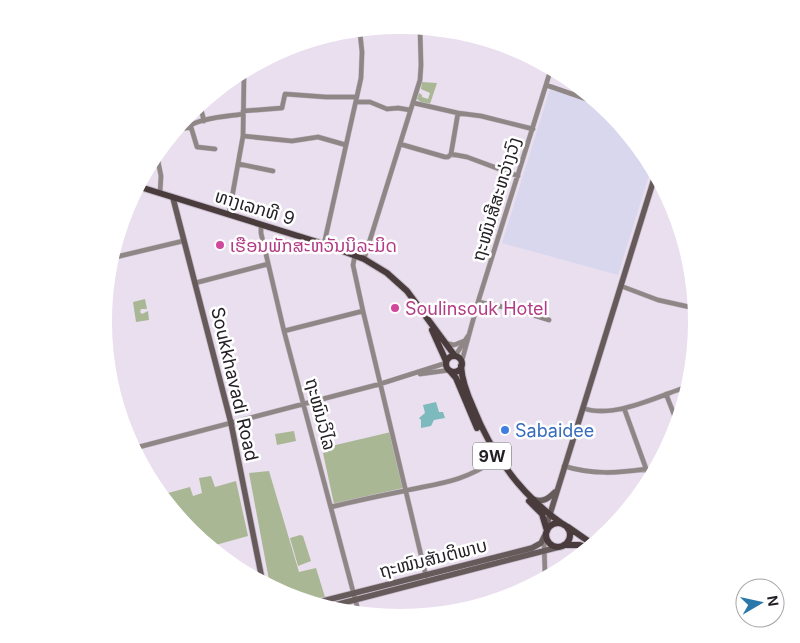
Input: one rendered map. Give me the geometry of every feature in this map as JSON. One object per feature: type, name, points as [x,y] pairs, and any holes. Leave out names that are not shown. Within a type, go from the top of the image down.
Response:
[{"type":"main road","name":"ທາງເລກທີ 9","points":[[145,188],[324,244],[364,259],[387,273],[414,298],[455,356]]},
{"type":"main road","name":"ທາງເລກທີ 9","points":[[426,316],[446,362]]},
{"type":"main road","points":[[455,356],[460,359],[461,365],[456,371],[450,370],[446,362],[449,358],[455,356]]},
{"type":"main road","name":"9W","points":[[461,365],[464,385],[483,432],[519,488],[549,514],[587,540]]},
{"type":"main road","name":"9W","points":[[450,370],[456,378],[479,434],[495,460],[542,514],[549,543],[561,546]]},
{"type":"main road","points":[[546,533],[554,524],[565,526],[570,536],[561,546]]},
{"type":"main road","points":[[561,546],[581,545]]},
{"type":"street","points":[[364,259],[410,110],[414,103],[421,73],[420,34]]},
{"type":"street","points":[[324,244],[362,66],[360,36]]},
{"type":"street","name":"ຖະໜົນສີສະຫວ່າງວົງ","points":[[461,365],[478,302],[549,75]]},
{"type":"street","points":[[229,214],[243,136],[244,80]]},
{"type":"street","points":[[546,85],[580,97]]},
{"type":"street","points":[[215,149],[197,147],[193,130],[190,127],[192,124],[243,113],[282,108],[285,94],[356,99],[387,109],[410,110]]},
{"type":"street","points":[[414,103],[481,116],[533,129]]},
{"type":"street","points":[[202,113],[204,121]]},
{"type":"street","points":[[451,154],[458,113]]},
{"type":"street","points":[[243,136],[292,141],[318,137],[346,145]]},
{"type":"street","points":[[400,144],[445,157],[451,154],[467,157],[518,176]]},
{"type":"street","points":[[239,164],[273,172]]},
{"type":"street","points":[[159,165],[161,176],[160,193]]},
{"type":"street","points":[[546,570],[544,551],[549,514],[652,184]]},
{"type":"street","name":"Soukkhavadi Road","points":[[173,198],[231,423],[261,574]]},
{"type":"street","name":"ຖະໜົນວິໄລ","points":[[262,225],[261,233],[284,331],[357,606]]},
{"type":"street","points":[[120,256],[183,241]]},
{"type":"street","points":[[355,255],[353,265],[363,311],[426,576]]},
{"type":"street","points":[[195,284],[268,264]]},
{"type":"street","points":[[621,286],[658,300],[687,306]]},
{"type":"street","points":[[478,302],[514,309],[549,320]]},
{"type":"street","points":[[284,331],[363,311]]},
{"type":"street","points":[[455,356],[469,335]]},
{"type":"street","points":[[445,343],[454,344],[465,340]]},
{"type":"street","points":[[141,446],[380,384],[412,375],[446,362]]},
{"type":"street","points":[[412,375],[450,370]]},
{"type":"street","points":[[582,408],[597,412],[624,408],[680,389]]},
{"type":"street","points":[[666,394],[673,412]]},
{"type":"street","points":[[624,408],[646,469]]},
{"type":"street","points":[[331,507],[406,490],[439,485],[463,478],[495,460]]},
{"type":"street","points":[[564,466],[594,473],[645,471]]},
{"type":"street","points":[[533,499],[538,501],[544,500],[557,491]]},
{"type":"street","name":"ຖະໜົນສັນຕິພາບ","points":[[328,600],[532,548],[538,546],[546,533]]},
{"type":"street","name":"ຖະໜົນສັນຕິພາບ","points":[[342,604],[561,546]]},
{"type":"shaded area","points":[[422,82],[437,83],[430,104],[417,99],[419,93],[422,97],[428,99],[430,93],[421,89]]},
{"type":"shaded area","points":[[550,89],[585,101],[628,146],[648,177],[618,275],[502,243]]},
{"type":"shaded area","points":[[145,299],[147,309],[141,309],[140,312],[142,314],[148,311],[149,320],[136,322],[133,302]]},
{"type":"shaded area","points":[[436,402],[439,412],[443,412],[445,418],[434,420],[431,426],[421,428],[421,420],[419,418],[425,413],[423,405]]},
{"type":"shaded area","points":[[294,431],[296,441],[277,445],[275,434]]},
{"type":"shaded area","points":[[391,432],[403,488],[334,504],[323,453],[328,452],[327,447]]},
{"type":"shaded area","points":[[269,471],[299,572],[316,568],[325,597],[308,594],[269,578],[249,473]]},
{"type":"shaded area","points":[[211,476],[215,487],[236,481],[248,536],[218,544],[197,525],[169,493],[190,487],[193,496],[202,493],[199,478]]},
{"type":"shaded area","points":[[303,536],[311,561],[298,566],[290,538]]},
{"type":"place","name":"ເຮືອນພັກສະຫວັນນິລະມິດ","points":[[220,245]]},
{"type":"place","name":"Soulinsouk Hotel","points":[[395,308]]},
{"type":"place","name":"Sabaidee","points":[[505,430]]}]
